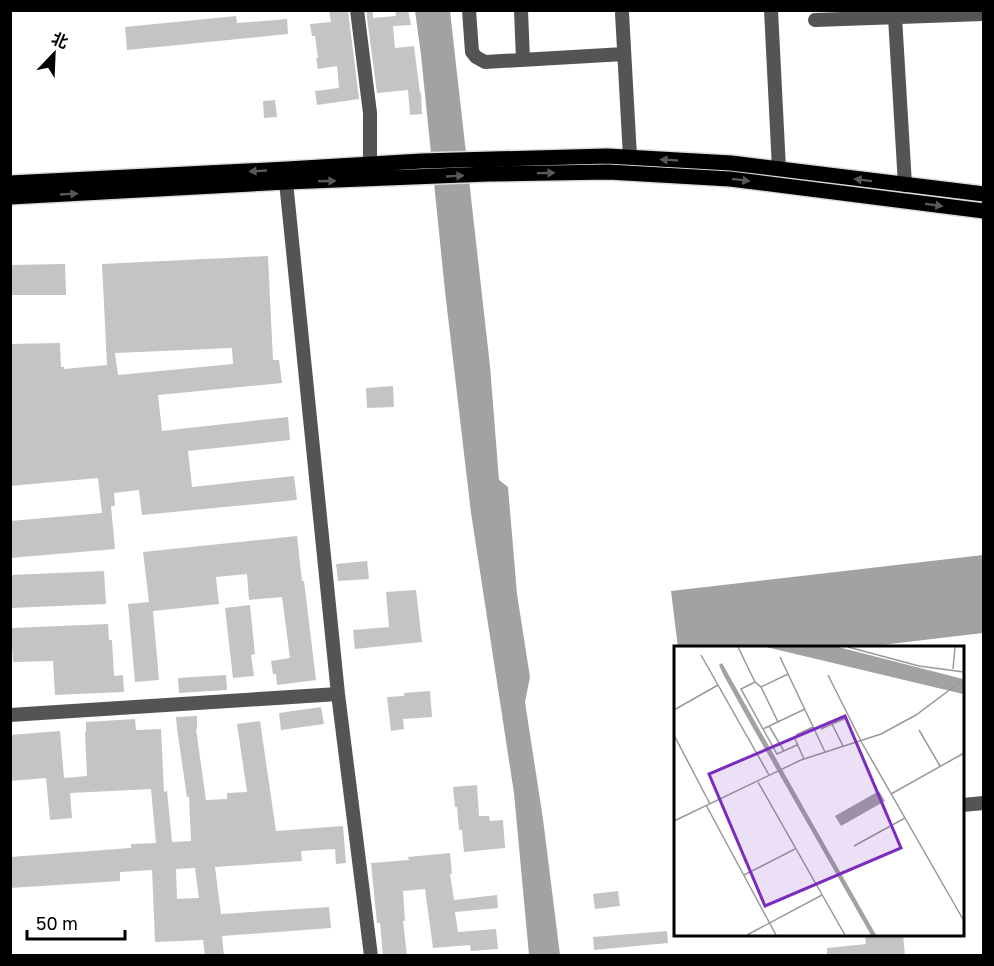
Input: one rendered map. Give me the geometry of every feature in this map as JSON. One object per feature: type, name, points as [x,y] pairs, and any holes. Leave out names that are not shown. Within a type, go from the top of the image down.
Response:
[{"type":"main road","points":[[10,197],[423,177],[487,166],[607,156],[731,163],[984,194]]},
{"type":"main road","points":[[628,173],[630,157]]},
{"type":"main road","points":[[10,183],[422,161],[730,178],[984,211]]},
{"type":"street","points":[[357,10],[370,113],[370,164]]},
{"type":"street","points":[[469,10],[472,52],[485,62],[624,54]]},
{"type":"street","points":[[521,10],[523,60]]},
{"type":"street","points":[[771,10],[779,169]]},
{"type":"street","points":[[620,11],[630,157]]},
{"type":"street","points":[[815,21],[984,14]]},
{"type":"street","points":[[895,17],[905,185]]},
{"type":"street","points":[[286,182],[338,694],[371,956]]},
{"type":"street","points":[[10,716],[338,694]]},
{"type":"street","points":[[964,805],[984,803]]},
{"type":"shaded area","points":[[415,11],[450,11],[490,366],[499,480],[508,487],[517,594],[530,677],[525,702],[560,955],[529,955],[514,793],[471,513]]},
{"type":"shaded area","points":[[983,555],[983,633],[873,646],[678,646],[671,591]]},
{"type":"building","points":[[329,10],[348,10],[359,99],[317,105],[315,91],[339,88],[337,66],[318,69],[315,36],[312,36],[310,24],[331,22]]},
{"type":"building","points":[[366,10],[373,10],[373,18],[396,16],[395,10],[408,10],[411,25],[393,26],[395,48],[414,46],[422,114],[410,115],[408,90],[377,93]]},
{"type":"building","points":[[236,16],[237,23],[287,19],[288,34],[127,50],[125,27]]},
{"type":"building","points":[[275,100],[277,117],[264,118],[263,101]]},
{"type":"building","points":[[268,256],[273,360],[279,360],[282,383],[158,395],[162,431],[288,417],[290,440],[188,451],[192,487],[294,476],[297,500],[142,515],[139,490],[114,493],[115,506],[111,506],[115,549],[10,558],[10,521],[102,513],[98,478],[10,486],[10,344],[60,343],[61,367],[64,369],[107,365],[102,264]],"holes":[[[232,348],[233,364],[118,375],[115,353]]]},
{"type":"building","points":[[65,264],[66,295],[10,295],[10,265]]},
{"type":"building","points":[[393,386],[394,407],[367,408],[366,388]]},
{"type":"building","points":[[297,536],[316,680],[277,685],[271,661],[290,658],[282,597],[249,600],[247,574],[216,577],[219,604],[153,611],[159,680],[135,682],[128,604],[149,602],[143,552]]},
{"type":"building","points":[[367,561],[369,579],[338,581],[336,564]]},
{"type":"building","points":[[104,571],[106,604],[10,608],[10,575]]},
{"type":"building","points":[[416,590],[422,642],[355,649],[353,630],[389,627],[386,592]]},
{"type":"building","points":[[250,605],[255,654],[251,655],[254,676],[233,678],[225,608]]},
{"type":"building","points":[[108,624],[109,640],[112,640],[114,676],[123,675],[124,692],[55,695],[53,661],[13,662],[11,628]]},
{"type":"building","points":[[226,675],[227,690],[179,693],[178,678]]},
{"type":"building","points":[[430,691],[432,717],[403,719],[404,729],[391,731],[387,697]]},
{"type":"building","points":[[321,707],[324,724],[281,730],[279,713]]},
{"type":"building","points":[[197,716],[196,729],[206,800],[227,799],[227,793],[247,792],[237,724],[260,721],[276,831],[343,826],[346,863],[336,864],[335,849],[301,851],[302,861],[215,867],[221,914],[329,907],[331,928],[222,936],[224,956],[205,956],[203,940],[155,942],[152,870],[120,872],[120,881],[10,888],[10,857],[131,848],[131,844],[156,843],[151,789],[70,793],[72,818],[50,820],[46,778],[10,781],[10,735],[60,731],[64,778],[87,776],[86,722],[135,719],[136,730],[161,729],[164,792],[167,791],[172,842],[191,841],[189,797],[187,797],[176,717]],"holes":[[[195,868],[199,898],[177,899],[176,869]]]},
{"type":"building","points":[[477,785],[479,816],[489,816],[490,821],[503,820],[505,848],[464,852],[453,787]]},
{"type":"building","points":[[450,853],[454,900],[497,895],[498,908],[455,912],[458,932],[496,929],[498,949],[471,951],[470,945],[433,948],[425,889],[403,891],[405,921],[403,921],[407,956],[383,956],[371,863]]},
{"type":"building","points":[[618,891],[620,906],[595,909],[593,894]]},
{"type":"building","points":[[667,931],[668,943],[594,950],[593,937]]},
{"type":"building","points":[[865,936],[903,936],[905,956],[827,956],[827,948],[866,944]]}]
